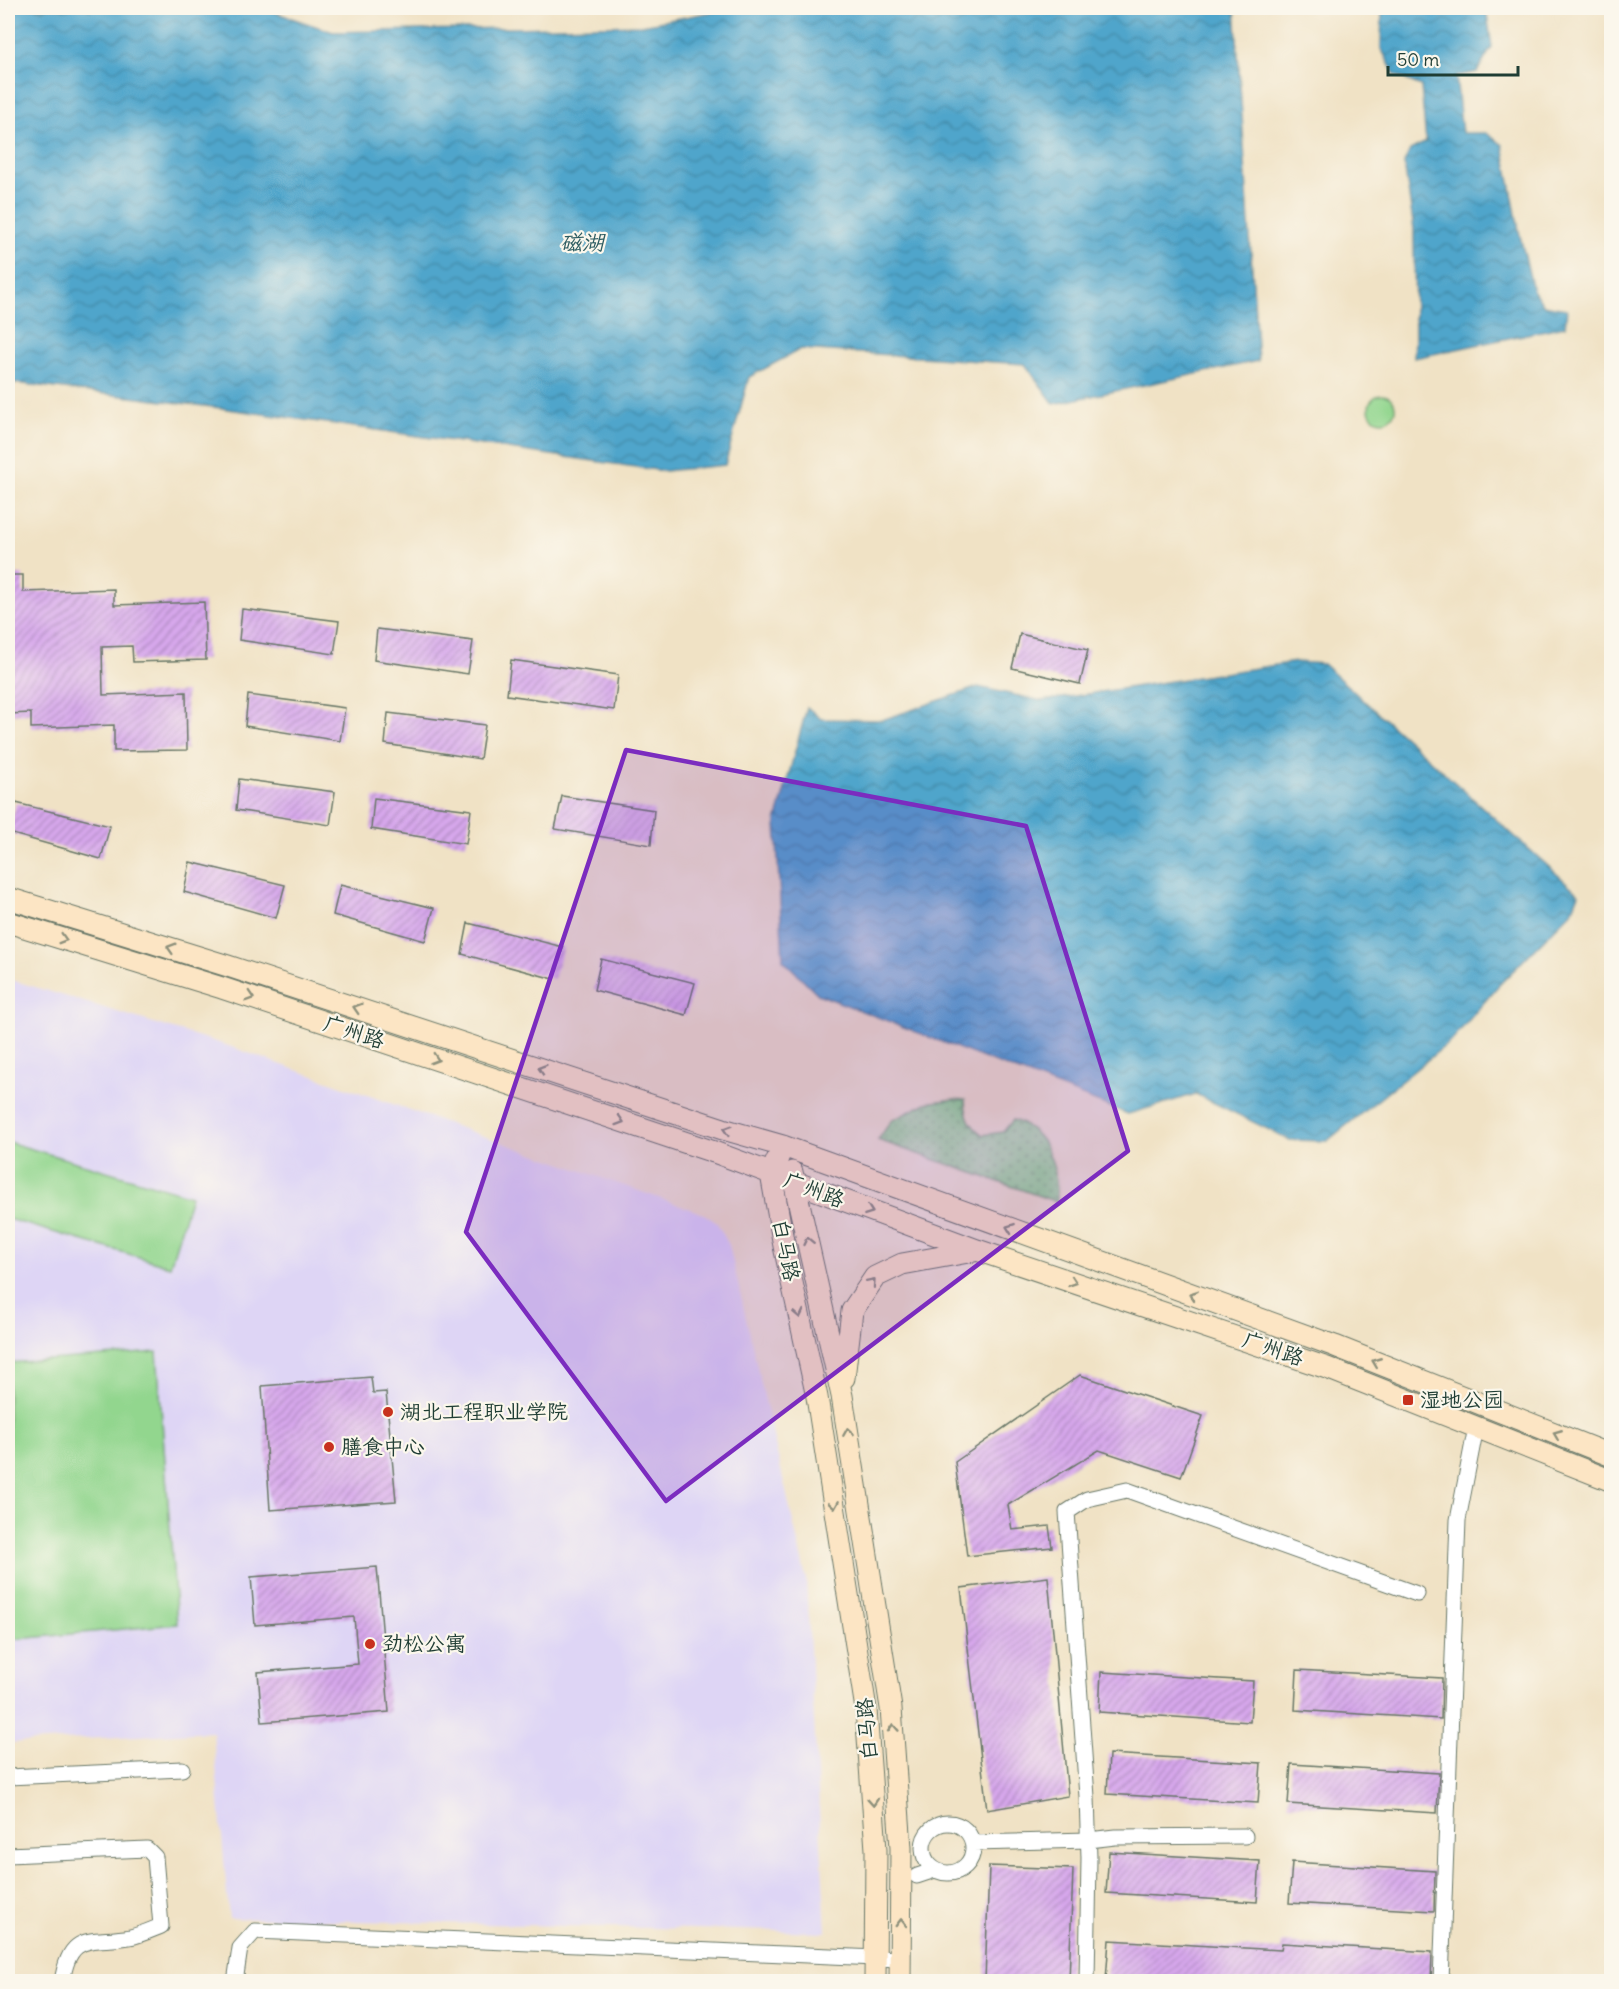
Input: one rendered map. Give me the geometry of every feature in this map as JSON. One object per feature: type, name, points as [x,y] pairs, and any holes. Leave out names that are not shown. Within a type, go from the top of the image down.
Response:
[{"type":"main road","name":"广州路","points":[[8,898],[239,969],[723,1129],[783,1146],[1335,1346],[1611,1456]]},
{"type":"main road","name":"广州路","points":[[8,922],[222,988],[714,1152],[977,1250],[1327,1368],[1611,1481]]},
{"type":"main road","points":[[771,1174],[783,1146]]},
{"type":"main road","name":"白马路","points":[[783,1146],[795,1181],[842,1396],[891,1708],[901,1848],[900,1982]]},
{"type":"main road","name":"白马路","points":[[771,1174],[784,1246],[817,1397],[866,1709],[876,1850],[875,1982]]},
{"type":"main road","points":[[842,1396],[852,1311],[875,1276],[902,1264],[977,1250]]},
{"type":"street","points":[[1441,1982],[1458,1520],[1476,1427]]},
{"type":"street","points":[[1086,1982],[1089,1840],[1067,1512],[1087,1499],[1127,1490],[1417,1594]]},
{"type":"street","points":[[8,1778],[182,1769]]},
{"type":"street","points":[[916,1822],[933,1827]]},
{"type":"street","points":[[941,1824],[957,1825],[970,1835],[973,1843],[966,1866],[959,1871],[942,1873],[934,1870],[928,1864],[922,1849],[927,1833],[933,1827],[941,1824]]},
{"type":"street","points":[[973,1843],[1089,1840],[1115,1837],[1245,1836]]},
{"type":"street","points":[[8,1855],[147,1848],[155,1857],[161,1926],[131,1937],[85,1941],[65,1963],[62,1982]]},
{"type":"street","points":[[917,1876],[934,1870]]},
{"type":"street","points":[[235,1982],[240,1948],[255,1931],[900,1959]]},
{"type":"highlighted area","points":[[626,750],[1026,826],[1128,1151],[666,1501],[466,1232]]},
{"type":"shaded area","name":"湖北工程职业学院","points":[[8,979],[223,1044],[704,1214],[717,1223],[729,1245],[806,1578],[826,1932],[229,1918],[213,1732],[8,1743]]},
{"type":"green space","points":[[1382,395],[1391,399],[1395,408],[1391,417],[1382,421],[1373,417],[1369,408],[1373,399]]},
{"type":"green space","points":[[954,1099],[965,1100],[969,1120],[974,1128],[983,1135],[1003,1132],[1013,1120],[1025,1125],[1035,1133],[1043,1142],[1053,1164],[1057,1202],[878,1140],[891,1121],[926,1103]]},
{"type":"green space","points":[[8,1142],[191,1196],[170,1266],[8,1219]]},
{"type":"green space","points":[[157,1352],[177,1624],[8,1640],[8,1363]]},
{"type":"water","name":"磁湖","points":[[8,8],[262,8],[333,32],[642,25],[733,8],[1235,8],[1258,361],[1054,404],[1025,364],[801,349],[749,377],[725,465],[664,471],[221,408],[8,382]]},
{"type":"water","points":[[1382,8],[1486,8],[1492,47],[1477,72],[1456,76],[1462,133],[1486,133],[1503,145],[1533,290],[1543,305],[1567,309],[1565,326],[1414,358],[1414,229],[1404,163],[1410,150],[1426,142],[1421,86],[1395,75],[1381,48]]},
{"type":"water","points":[[1296,662],[1323,664],[1579,894],[1572,911],[1497,987],[1452,1040],[1327,1141],[1290,1140],[1196,1094],[1128,1114],[818,994],[783,960],[776,822],[807,707],[821,719],[882,720],[978,687],[1042,701]]},
{"type":"building","points":[[8,575],[23,575],[23,592],[114,589],[114,605],[204,602],[206,660],[133,662],[132,646],[102,647],[103,695],[186,692],[187,750],[114,751],[114,725],[31,728],[31,713],[8,714]]},
{"type":"building","points":[[242,609],[339,621],[334,654],[239,640]]},
{"type":"building","points":[[377,629],[473,641],[468,674],[374,660]]},
{"type":"building","points":[[1020,634],[1088,650],[1080,684],[1012,668]]},
{"type":"building","points":[[511,660],[618,675],[614,710],[507,695]]},
{"type":"building","points":[[248,695],[345,708],[340,741],[245,726]]},
{"type":"building","points":[[388,713],[485,725],[480,759],[385,744]]},
{"type":"building","points":[[239,779],[335,792],[330,825],[236,810]]},
{"type":"building","points":[[562,796],[654,810],[651,845],[555,829]]},
{"type":"building","points":[[374,798],[471,810],[466,844],[371,829]]},
{"type":"building","points":[[16,803],[110,826],[101,859],[9,833]]},
{"type":"building","points":[[190,862],[285,885],[276,918],[184,892]]},
{"type":"building","points":[[340,885],[434,908],[425,941],[333,915]]},
{"type":"building","points":[[468,923],[563,947],[554,979],[462,954]]},
{"type":"building","points":[[601,959],[695,983],[686,1015],[594,990]]},
{"type":"building","points":[[1080,1375],[1203,1416],[1181,1477],[1099,1450],[1008,1505],[1012,1530],[1049,1526],[1052,1547],[967,1556],[955,1462]]},
{"type":"building","name":"膳食中心","points":[[371,1377],[373,1393],[386,1392],[396,1501],[270,1510],[262,1386]]},
{"type":"building","name":"劲松公寓","points":[[377,1567],[389,1712],[262,1722],[258,1672],[358,1664],[354,1617],[255,1625],[251,1577]]},
{"type":"building","points":[[1048,1577],[1068,1796],[987,1810],[961,1588]]},
{"type":"building","points":[[1297,1670],[1442,1678],[1441,1719],[1295,1710]]},
{"type":"building","points":[[1101,1672],[1253,1681],[1250,1722],[1099,1712]]},
{"type":"building","points":[[1109,1754],[1261,1763],[1258,1803],[1107,1794]]},
{"type":"building","points":[[1291,1764],[1439,1773],[1437,1813],[1288,1804]]},
{"type":"building","points":[[1109,1852],[1260,1861],[1257,1902],[1106,1893]]},
{"type":"building","points":[[1292,1862],[1435,1871],[1434,1911],[1289,1903]]},
{"type":"building","points":[[989,1866],[1073,1869],[1069,1982],[985,1982]]},
{"type":"building","points":[[1109,1940],[1281,1950],[1282,1943],[1432,1952],[1431,1982],[1136,1982],[1106,1980]]},
{"type":"place","name":"湿地公园","points":[[1408,1400]]},
{"type":"place","name":"湖北工程职业学院","points":[[388,1412]]},
{"type":"place","name":"膳食中心","points":[[329,1447]]},
{"type":"place","name":"劲松公寓","points":[[370,1644]]}]
